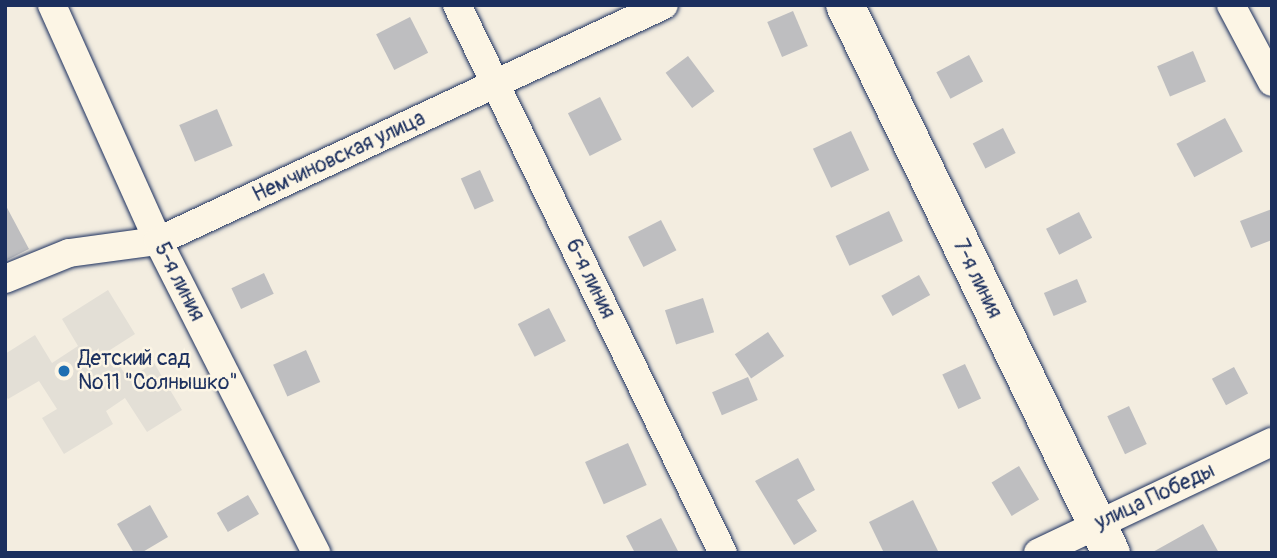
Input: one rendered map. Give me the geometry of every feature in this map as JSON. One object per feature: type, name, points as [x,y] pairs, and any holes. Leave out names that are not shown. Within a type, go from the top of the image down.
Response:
[{"type":"main road","name":"7-я линия","points":[[845,5],[1104,539]]},
{"type":"street","name":"5-я линия","points":[[52,5],[158,241],[316,553]]},
{"type":"street","name":"6-я линия","points":[[457,5],[723,553]]},
{"type":"street","name":"Немчиновская улица","points":[[5,279],[69,253],[158,241],[664,5]]},
{"type":"street","points":[[1231,5],[1272,82]]},
{"type":"street","name":"улица Победы","points":[[1038,553],[1104,539],[1272,442]]},
{"type":"shaded area","name":"Детский сад №11 \"Солнышко\"","points":[[108,290],[135,334],[110,350],[128,379],[154,363],[182,410],[147,432],[125,398],[106,411],[113,424],[64,454],[42,418],[57,409],[39,381],[8,399],[5,395],[5,354],[35,335],[52,363],[78,346],[62,319]]},
{"type":"building","points":[[793,11],[808,46],[782,57],[767,22]]},
{"type":"building","points":[[410,17],[428,53],[394,70],[376,34]]},
{"type":"building","points":[[1193,51],[1206,81],[1170,97],[1157,66]]},
{"type":"building","points":[[969,55],[983,81],[950,99],[936,72]]},
{"type":"building","points":[[688,56],[714,91],[692,108],[666,73]]},
{"type":"building","points":[[600,97],[622,140],[590,156],[568,113]]},
{"type":"building","points":[[217,109],[233,146],[195,162],[179,125]]},
{"type":"building","points":[[1225,118],[1243,152],[1194,177],[1176,144]]},
{"type":"building","points":[[1003,128],[1016,153],[985,168],[973,143]]},
{"type":"building","points":[[851,131],[869,170],[831,188],[813,149]]},
{"type":"building","points":[[480,170],[494,201],[475,210],[461,179]]},
{"type":"building","points":[[5,204],[29,249],[5,261]]},
{"type":"building","points":[[1272,209],[1272,240],[1251,248],[1240,221]]},
{"type":"building","points":[[889,211],[903,241],[849,266],[836,236]]},
{"type":"building","points":[[1079,212],[1092,238],[1059,255],[1046,229]]},
{"type":"building","points":[[661,220],[676,250],[643,267],[628,237]]},
{"type":"building","points":[[264,273],[274,294],[241,309],[231,288]]},
{"type":"building","points":[[919,275],[930,295],[893,316],[881,296]]},
{"type":"building","points":[[1077,279],[1087,302],[1054,316],[1044,293]]},
{"type":"building","points":[[703,298],[714,332],[676,345],[665,310]]},
{"type":"building","points":[[549,308],[566,341],[535,357],[518,324]]},
{"type":"building","points":[[768,332],[784,356],[751,378],[735,354]]},
{"type":"building","points":[[306,350],[320,382],[287,397],[273,365]]},
{"type":"building","points":[[965,364],[981,398],[958,409],[942,375]]},
{"type":"building","points":[[1234,367],[1248,393],[1226,405],[1212,379]]},
{"type":"building","points":[[748,377],[758,400],[722,415],[712,392]]},
{"type":"building","points":[[1129,406],[1147,444],[1125,454],[1107,416]]},
{"type":"building","points":[[628,443],[647,485],[604,504],[585,462]]},
{"type":"building","points":[[798,458],[815,490],[797,500],[817,531],[794,545],[755,481]]},
{"type":"building","points":[[1019,466],[1039,499],[1012,516],[992,482]]},
{"type":"building","points":[[248,495],[259,514],[228,532],[217,513]]},
{"type":"building","points":[[913,500],[939,553],[884,553],[869,522]]},
{"type":"building","points":[[150,505],[168,537],[141,553],[134,553],[117,524]]},
{"type":"building","points":[[661,518],[679,553],[635,553],[626,536]]},
{"type":"building","points":[[1203,524],[1219,553],[1151,553]]},
{"type":"place","name":"Детский сад №11 \"Солнышко\"","points":[[64,371]]}]
